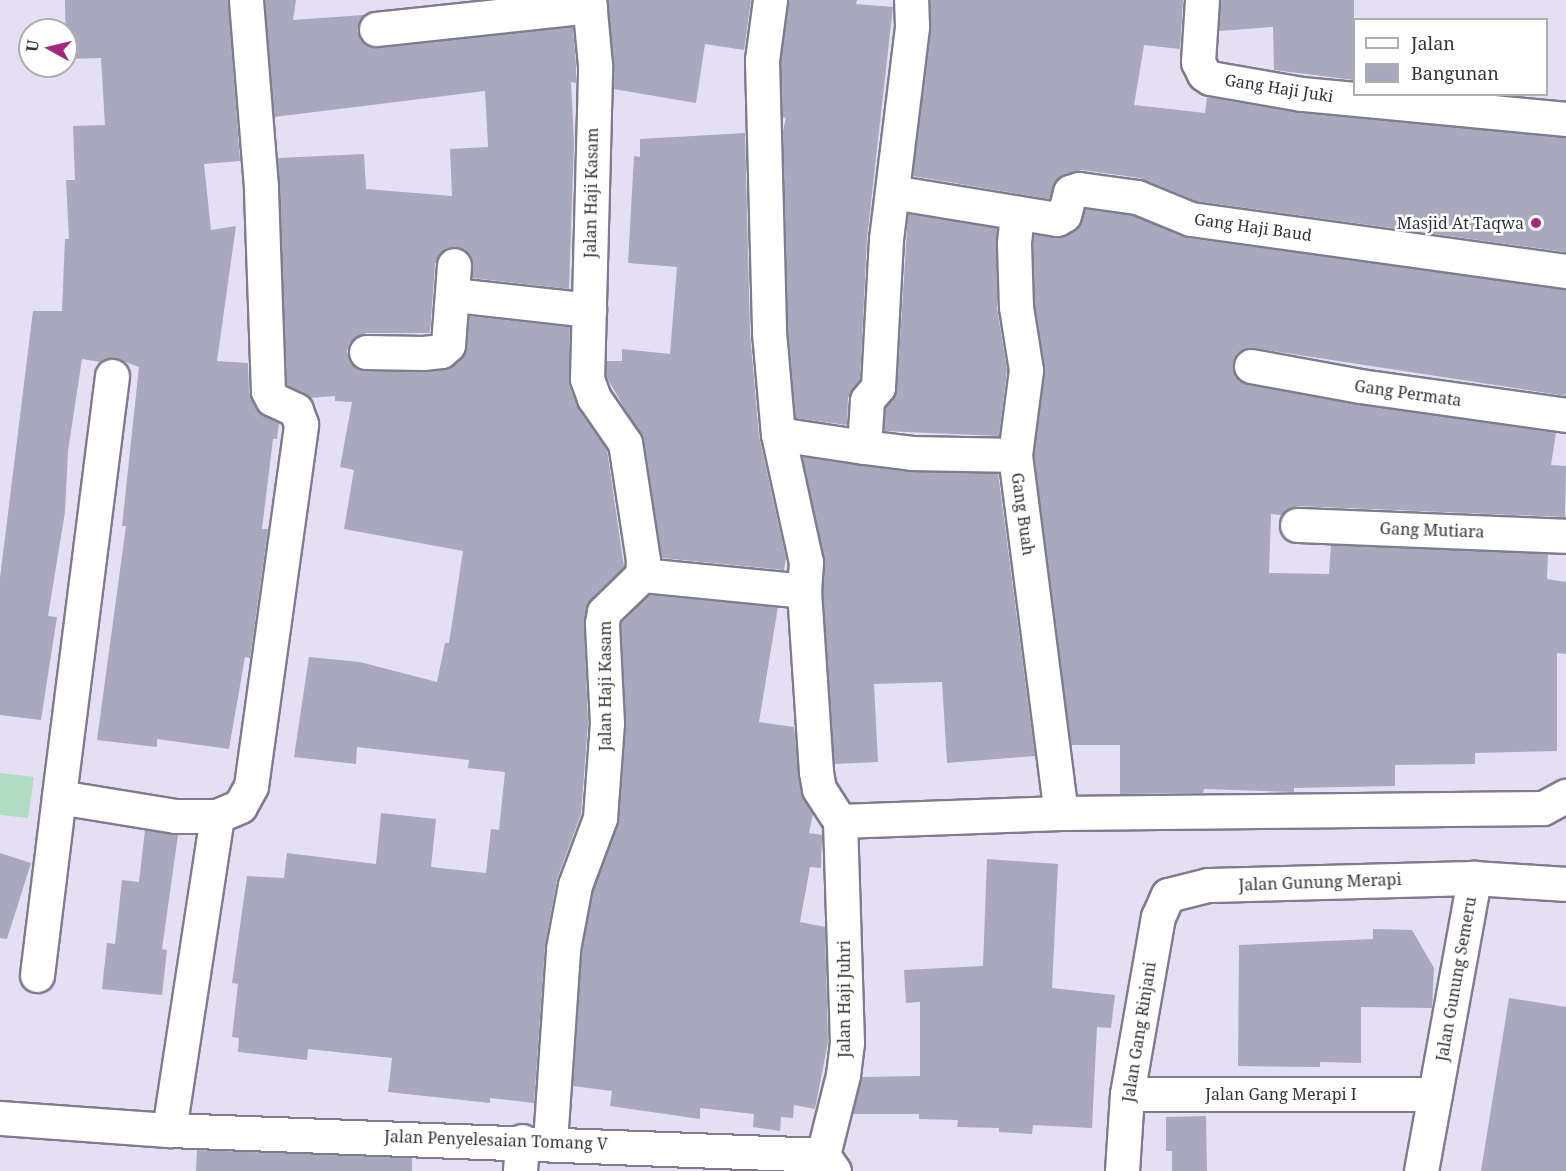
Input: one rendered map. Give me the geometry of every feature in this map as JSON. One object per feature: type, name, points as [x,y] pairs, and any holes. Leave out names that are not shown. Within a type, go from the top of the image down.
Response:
[{"type":"street","points":[[59,796],[176,816],[217,816],[240,806],[251,786],[301,424],[296,410],[272,399],[268,392],[261,187],[246,0]]},
{"type":"street","points":[[770,0],[762,60],[769,332],[778,434],[804,546],[804,591],[816,772],[819,789],[840,821],[1061,813],[1543,808],[1566,796]]},
{"type":"street","points":[[864,447],[867,400],[878,387],[892,192],[912,26],[911,0]]},
{"type":"street","name":"Gang Haji Juki","points":[[1202,0],[1199,66],[1210,78],[1302,94],[1566,119]]},
{"type":"street","points":[[376,29],[590,3]]},
{"type":"street","name":"Jalan Haji Kasam","points":[[531,1151],[564,940],[575,885],[600,818],[607,723],[602,623],[604,612],[642,575],[625,443],[594,398],[587,379],[595,65],[590,3]]},
{"type":"street","name":"Gang Haji Baud","points":[[892,192],[1017,214],[1061,218],[1070,192],[1079,189],[1137,197],[1191,219],[1566,271]]},
{"type":"street","name":"Gang Buah","points":[[1017,214],[1014,244],[1016,307],[1026,370],[1015,455],[1061,813]]},
{"type":"street","points":[[366,352],[441,351],[448,345],[452,328],[454,280],[589,310]]},
{"type":"street","name":"Gang Permata","points":[[1251,366],[1360,386],[1566,415]]},
{"type":"street","points":[[37,975],[112,376]]},
{"type":"street","points":[[778,434],[912,453],[1015,455]]},
{"type":"street","name":"Gang Mutiara","points":[[1297,525],[1566,536]]},
{"type":"street","points":[[642,575],[804,591]]},
{"type":"street","points":[[169,1130],[217,816]]},
{"type":"street","name":"Jalan Haji Juhri","points":[[828,1163],[847,1043],[840,821]]},
{"type":"street","name":"Jalan Gunung Semeru","points":[[1421,1171],[1474,878],[1566,885]]},
{"type":"street","name":"Jalan Gunung Merapi","points":[[1168,895],[1208,885],[1474,878]]},
{"type":"street","name":"Jalan Gang Rinjani","points":[[1122,1171],[1127,1094],[1158,917],[1168,895]]},
{"type":"street","name":"Jalan Gang Merapi I","points":[[1127,1094],[1435,1094]]},
{"type":"street","name":"Jalan Penyelesaian Tomang V","points":[[0,1118],[531,1151],[828,1163]]},
{"type":"green space","points":[[0,773],[34,777],[28,818],[0,815]]},
{"type":"building","points":[[65,0],[228,0],[240,161],[204,164],[211,230],[236,226],[217,361],[248,363],[249,392],[255,407],[279,423],[277,439],[273,439],[262,529],[268,529],[250,658],[245,657],[229,749],[157,739],[157,747],[97,740],[126,526],[122,526],[139,367],[115,358],[101,362],[82,359],[68,451],[65,512],[48,616],[57,617],[41,720],[0,715],[0,578],[33,311],[62,311],[65,239],[69,239],[66,180],[75,180],[73,126],[105,125],[101,58],[78,59],[78,18],[65,18]]},
{"type":"building","points":[[265,0],[296,0],[293,20],[364,15],[357,30],[361,40],[377,48],[573,27],[576,83],[571,82],[574,142],[569,289],[472,278],[471,256],[464,249],[446,248],[435,264],[430,333],[366,333],[350,342],[347,351],[350,362],[365,371],[425,372],[444,369],[461,359],[467,347],[469,316],[570,327],[569,385],[578,408],[607,450],[624,567],[591,599],[584,620],[588,723],[581,814],[557,879],[545,946],[534,1103],[490,1098],[490,1103],[388,1092],[392,1058],[308,1049],[307,1060],[238,1052],[239,1038],[232,1037],[238,984],[232,983],[247,876],[284,878],[287,853],[376,864],[381,813],[436,819],[431,867],[486,873],[491,829],[499,830],[505,772],[468,768],[469,760],[357,747],[356,764],[294,757],[309,657],[360,662],[437,682],[445,643],[449,643],[463,551],[344,529],[354,470],[340,467],[352,402],[335,401],[335,396],[310,398],[287,385],[278,158],[364,154],[366,189],[452,196],[450,149],[488,147],[485,91],[274,117]]},
{"type":"building","points":[[608,0],[751,0],[744,50],[705,44],[696,103],[613,89]]},
{"type":"building","points":[[788,0],[857,0],[856,4],[893,7],[867,238],[860,380],[848,398],[847,425],[795,418],[788,331],[783,131],[786,118],[782,117],[781,61]]},
{"type":"building","points":[[930,0],[1183,0],[1180,49],[1144,45],[1134,105],[1205,113],[1207,97],[1300,113],[1566,137],[1566,252],[1196,201],[1140,178],[1082,170],[1057,179],[1049,199],[913,176],[931,28]]},
{"type":"building","points":[[1221,0],[1354,0],[1353,80],[1274,70],[1273,27],[1219,31]]},
{"type":"building","points":[[745,133],[750,333],[759,436],[786,558],[784,570],[662,558],[643,440],[606,376],[606,361],[622,361],[622,349],[670,354],[677,267],[628,263],[634,156],[640,157],[640,139]]},
{"type":"building","points":[[1085,209],[1132,215],[1188,238],[1566,289],[1566,396],[1254,348],[1237,353],[1233,363],[1238,380],[1248,384],[1556,433],[1551,465],[1566,466],[1565,517],[1297,506],[1281,515],[1271,514],[1269,573],[1329,574],[1331,545],[1548,554],[1547,579],[1566,582],[1566,654],[1557,653],[1557,751],[1475,753],[1475,764],[1395,765],[1395,786],[1294,788],[1294,792],[1204,789],[1203,793],[1120,794],[1120,745],[1071,745],[1034,455],[1045,372],[1035,305],[1033,245],[1034,234],[1055,237],[1073,231]]},
{"type":"building","points":[[908,214],[997,228],[997,308],[1007,370],[999,436],[884,431],[885,407],[897,388]]},
{"type":"building","points":[[802,457],[910,472],[998,473],[1035,756],[947,763],[942,682],[874,684],[878,762],[834,764],[823,591],[824,558]]},
{"type":"building","points":[[649,595],[778,607],[759,722],[794,727],[801,792],[813,814],[809,833],[822,835],[821,868],[810,867],[800,922],[825,927],[828,1042],[815,1109],[794,1105],[793,1118],[781,1117],[780,1131],[753,1127],[754,1114],[700,1108],[700,1119],[610,1106],[612,1091],[573,1086],[582,951],[593,890],[619,819],[626,724],[621,624]]},
{"type":"building","points":[[145,830],[178,835],[162,949],[167,950],[162,995],[102,989],[107,943],[115,944],[122,880],[139,882]]},
{"type":"building","points":[[0,853],[31,863],[7,939],[0,938]]},
{"type":"building","points":[[987,859],[1058,864],[1052,988],[1115,995],[1111,1028],[1097,1027],[1092,1128],[1033,1125],[1032,1134],[999,1132],[999,1128],[957,1127],[958,1120],[919,1119],[919,1114],[852,1114],[862,1077],[920,1076],[920,1002],[906,1003],[904,970],[983,966]]},
{"type":"building","points":[[1373,929],[1412,930],[1434,968],[1432,1008],[1361,1007],[1361,1063],[1320,1062],[1320,1067],[1238,1066],[1239,945],[1373,939]]},
{"type":"building","points":[[1509,998],[1566,1007],[1566,1171],[1481,1171]]},
{"type":"building","points":[[1206,1116],[1207,1171],[1172,1171],[1172,1151],[1166,1151],[1166,1117]]},
{"type":"building","points":[[197,1150],[412,1158],[412,1171],[196,1171]]},
{"type":"place","name":"Masjid At Taqwa","points":[[1536,223]]}]
